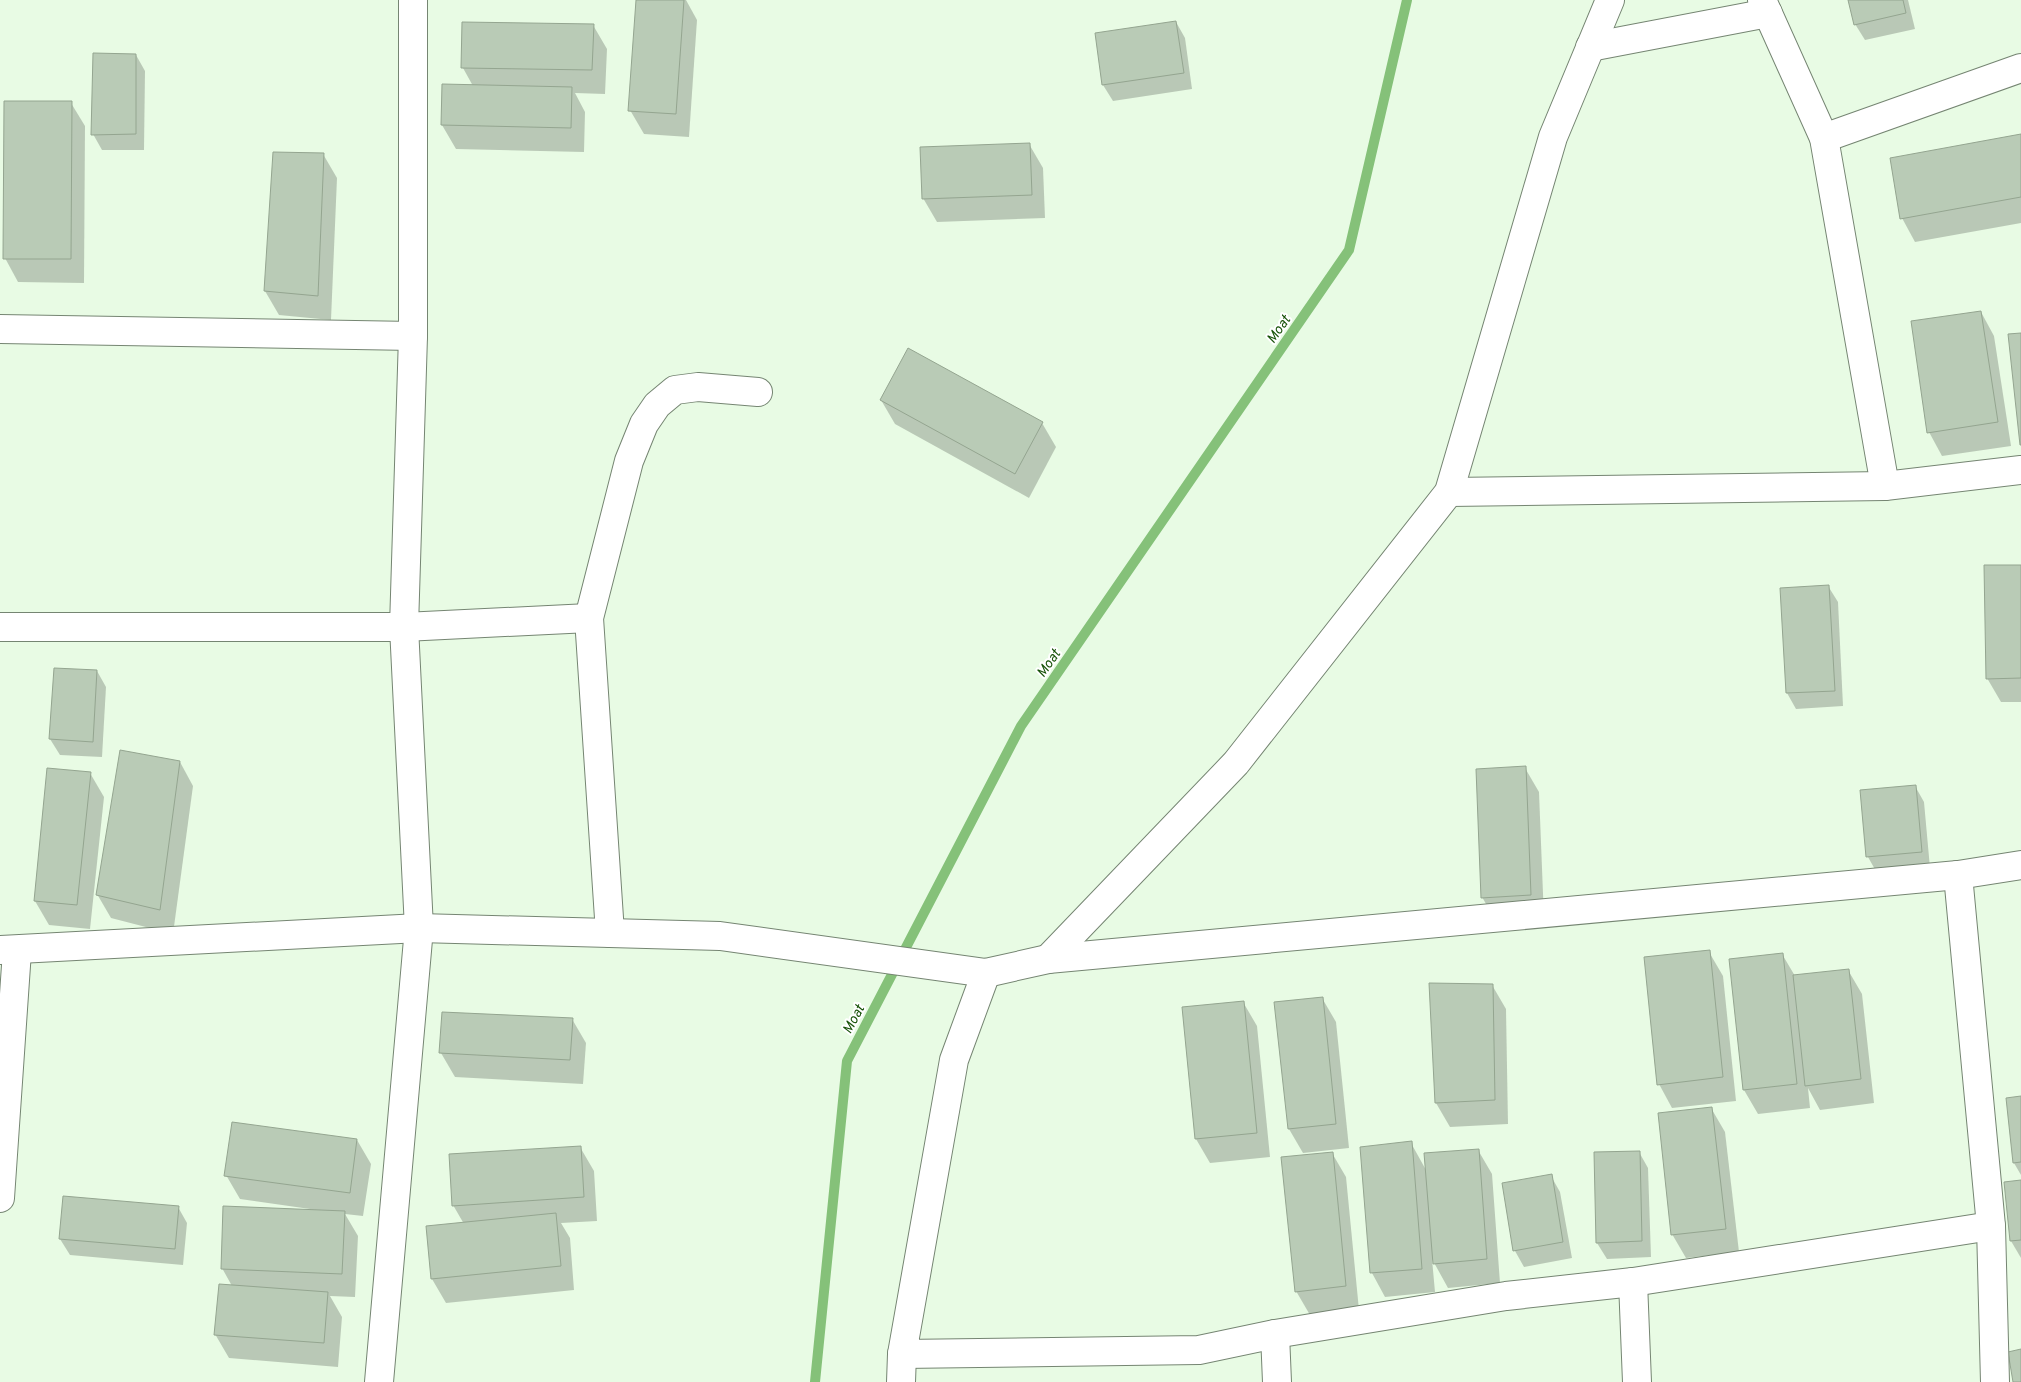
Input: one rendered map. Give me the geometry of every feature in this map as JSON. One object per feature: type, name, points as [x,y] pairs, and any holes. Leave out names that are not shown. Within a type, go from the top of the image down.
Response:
[{"type":"street","points":[[379,1382],[419,928],[404,627],[413,336],[413,0]]},
{"type":"street","points":[[1048,959],[1236,763],[1449,492],[1553,137],[1610,0]]},
{"type":"street","points":[[1590,47],[1765,6],[1824,138],[1885,486]]},
{"type":"street","points":[[1824,138],[2021,68]]},
{"type":"street","points":[[0,329],[413,336]]},
{"type":"street","points":[[610,933],[589,618],[629,461],[644,424],[657,405],[675,390],[698,387],[758,392]]},
{"type":"street","points":[[1449,492],[1885,486],[2021,470]]},
{"type":"street","points":[[0,627],[404,627],[589,618]]},
{"type":"street","points":[[0,1198],[8,951],[419,928],[720,936],[925,962],[986,973],[1048,959],[1958,876],[2021,865]]},
{"type":"street","points":[[1958,876],[1991,1226],[1995,1382]]},
{"type":"street","points":[[901,1382],[902,1354],[954,1060],[986,973]]},
{"type":"street","points":[[902,1354],[1199,1350],[1275,1334],[1506,1296],[1633,1282],[1991,1226]]},
{"type":"street","points":[[1633,1282],[1637,1382]]},
{"type":"street","points":[[1275,1334],[1277,1382]]},
{"type":"building","points":[[636,0],[684,0],[676,114],[628,111]]},
{"type":"building","points":[[1848,0],[1903,0],[1906,13],[1854,25]]},
{"type":"building","points":[[1176,21],[1184,73],[1102,85],[1095,33]]},
{"type":"building","points":[[462,22],[594,24],[592,70],[461,68]]},
{"type":"building","points":[[93,53],[136,54],[136,134],[91,135]]},
{"type":"building","points":[[442,84],[572,87],[571,128],[441,125]]},
{"type":"building","points":[[4,101],[72,101],[71,259],[3,259]]},
{"type":"building","points":[[2021,134],[2021,197],[1900,219],[1890,158]]},
{"type":"building","points":[[1030,143],[1032,195],[922,199],[920,147]]},
{"type":"building","points":[[273,152],[324,153],[318,296],[264,291]]},
{"type":"building","points":[[1981,311],[1998,422],[1927,433],[1911,321]]},
{"type":"building","points":[[2021,333],[2021,445],[2020,445],[2008,334]]},
{"type":"building","points":[[908,348],[1043,422],[1015,474],[880,400]]},
{"type":"building","points":[[1984,565],[2021,565],[2021,678],[1986,679]]},
{"type":"building","points":[[1829,585],[1835,691],[1786,693],[1780,588]]},
{"type":"building","points":[[54,668],[97,670],[93,742],[49,739]]},
{"type":"building","points":[[120,750],[180,761],[160,910],[96,895]]},
{"type":"building","points":[[1526,766],[1531,895],[1481,898],[1476,769]]},
{"type":"building","points":[[47,768],[91,772],[77,905],[34,901]]},
{"type":"building","points":[[1916,785],[1922,852],[1866,857],[1860,790]]},
{"type":"building","points":[[1710,950],[1723,1077],[1657,1085],[1644,957]]},
{"type":"building","points":[[1783,953],[1797,1084],[1743,1090],[1729,959]]},
{"type":"building","points":[[1849,969],[1861,1079],[1805,1086],[1793,975]]},
{"type":"building","points":[[1429,983],[1493,984],[1495,1100],[1435,1103]]},
{"type":"building","points":[[1323,997],[1336,1124],[1288,1129],[1274,1002]]},
{"type":"building","points":[[1244,1001],[1257,1133],[1195,1139],[1182,1007]]},
{"type":"building","points":[[442,1012],[573,1018],[570,1060],[439,1053]]},
{"type":"building","points":[[2021,1096],[2021,1162],[2013,1163],[2006,1098]]},
{"type":"building","points":[[1712,1107],[1726,1229],[1671,1235],[1658,1113]]},
{"type":"building","points":[[232,1122],[357,1139],[350,1193],[224,1176]]},
{"type":"building","points":[[1412,1141],[1422,1269],[1370,1273],[1360,1147]]},
{"type":"building","points":[[581,1146],[584,1197],[452,1206],[449,1154]]},
{"type":"building","points":[[1479,1149],[1487,1259],[1433,1264],[1424,1153]]},
{"type":"building","points":[[1640,1151],[1642,1241],[1596,1243],[1594,1152]]},
{"type":"building","points":[[1333,1152],[1346,1286],[1295,1292],[1281,1157]]},
{"type":"building","points":[[1552,1174],[1563,1242],[1513,1251],[1502,1183]]},
{"type":"building","points":[[2021,1180],[2021,1240],[2010,1241],[2004,1182]]},
{"type":"building","points":[[63,1196],[179,1206],[175,1249],[59,1239]]},
{"type":"building","points":[[223,1206],[345,1211],[342,1274],[221,1269]]},
{"type":"building","points":[[556,1213],[561,1266],[431,1279],[426,1226]]},
{"type":"building","points":[[219,1284],[328,1292],[324,1343],[214,1335]]},
{"type":"building","points":[[2021,1349],[2021,1382],[2013,1382],[2008,1352]]},
{"type":"waterway","name":"Moat","points":[[815,1382],[847,1061],[1021,726],[1349,250],[1407,0]]}]
